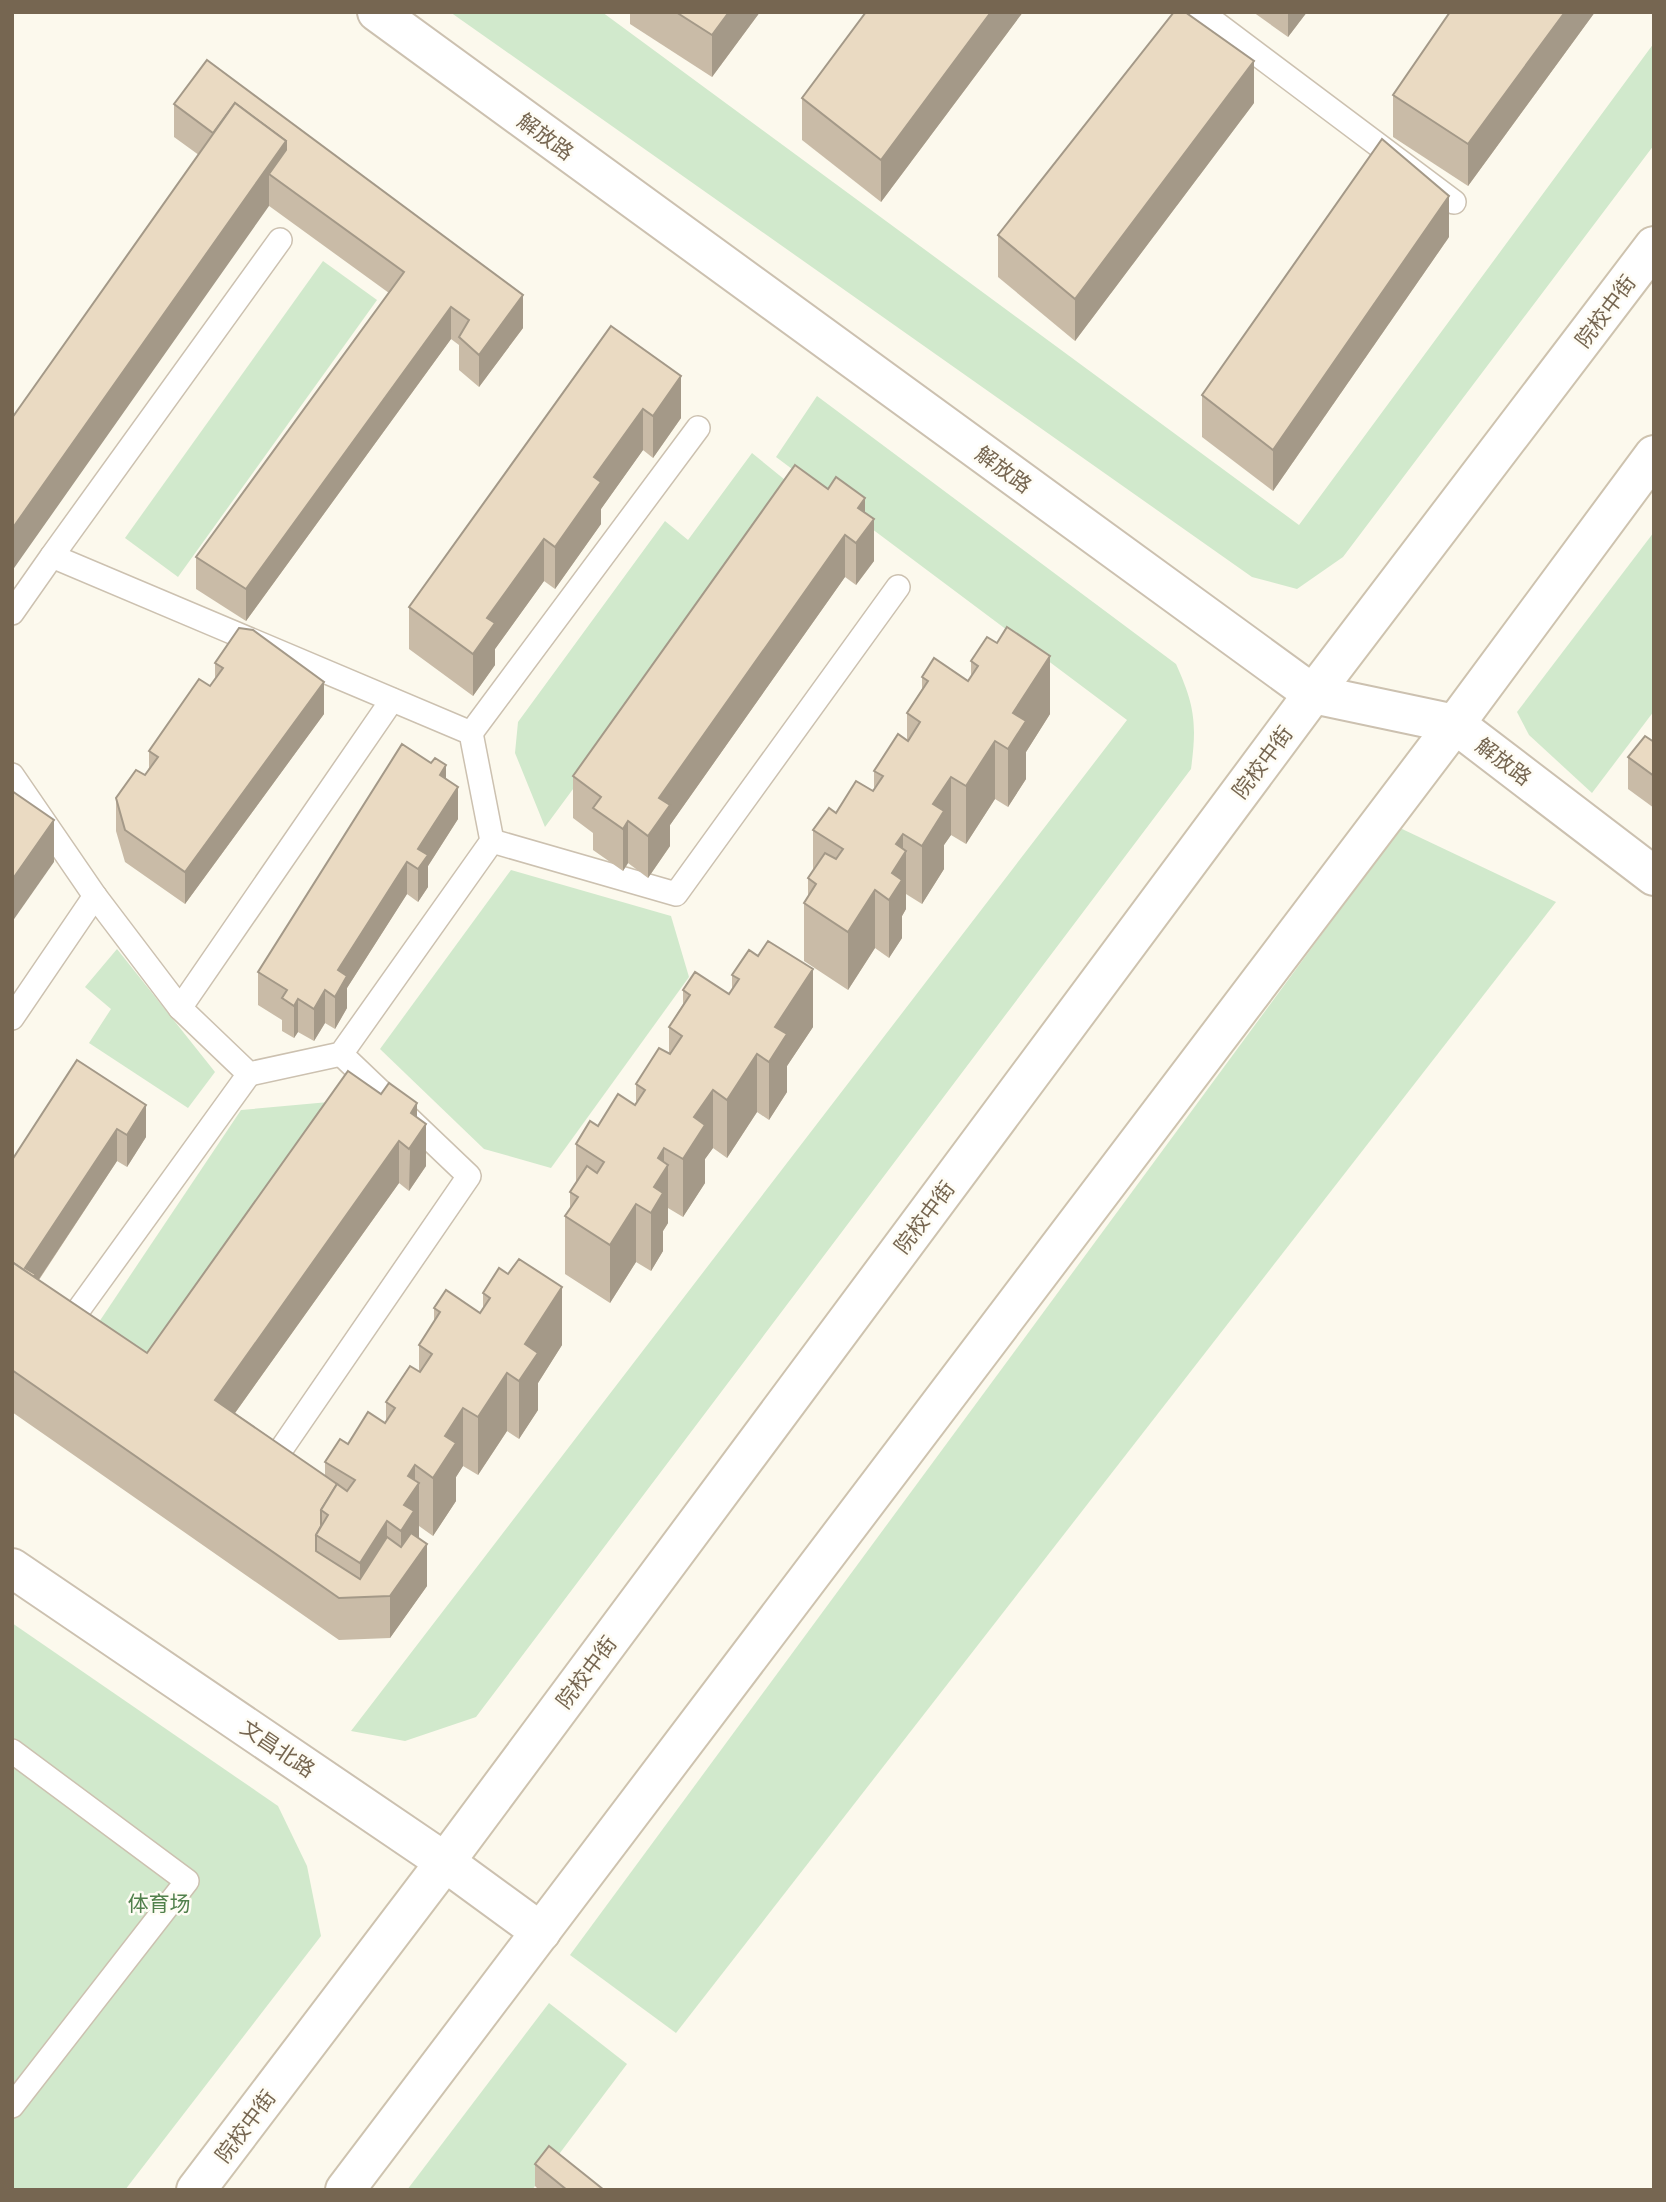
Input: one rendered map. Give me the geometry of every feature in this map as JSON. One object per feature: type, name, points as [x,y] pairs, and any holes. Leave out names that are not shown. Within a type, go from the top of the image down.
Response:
[{"type":"main road","name":"解放路","points":[[377,12],[1312,694],[1455,724],[1654,876]]},
{"type":"main road","name":"院校中街","points":[[196,2190],[445,1862],[1312,694],[1654,246]]},
{"type":"main road","points":[[345,2190],[1455,724],[1654,455]]},
{"type":"main road","name":"文昌北路","points":[[12,1568],[445,1862],[541,1932]]},
{"type":"lane","points":[[1201,12],[1454,202]]},
{"type":"lane","points":[[12,613],[280,240]]},
{"type":"lane","points":[[69,1323],[249,1074],[341,1054],[492,841],[471,733],[698,428]]},
{"type":"lane","points":[[52,556],[471,733]]},
{"type":"lane","points":[[492,841],[676,894],[898,587]]},
{"type":"lane","points":[[180,1008],[392,700]]},
{"type":"lane","points":[[12,775],[94,897],[180,1008],[249,1074]]},
{"type":"lane","points":[[12,1018],[94,897]]},
{"type":"lane","points":[[278,1454],[469,1176],[341,1054]]},
{"type":"lane","points":[[12,1751],[187,1881],[12,2106]]},
{"type":"green space","points":[[450,12],[602,12],[1299,525],[1654,43],[1654,145],[1343,557],[1297,589],[1252,577]]},
{"type":"green space","points":[[323,261],[377,300],[178,577],[125,538]]},
{"type":"green space","points":[[817,396],[1176,664],[1193,715],[1191,769],[476,1717],[405,1741],[351,1731],[1127,720],[776,457]]},
{"type":"green space","points":[[752,453],[795,488],[545,827],[515,753],[518,722],[665,521],[688,540]]},
{"type":"green space","points":[[1654,532],[1654,711],[1592,793],[1529,735],[1517,712]]},
{"type":"green space","points":[[1400,828],[1556,902],[676,2033],[570,1955]]},
{"type":"green space","points":[[511,870],[671,916],[689,977],[551,1168],[484,1149],[380,1049]]},
{"type":"green space","points":[[117,949],[215,1072],[188,1108],[89,1043],[111,1009],[85,987]]},
{"type":"green space","points":[[329,1102],[151,1366],[95,1328],[241,1110]]},
{"type":"green space","name":"体育场","points":[[12,1623],[278,1806],[307,1866],[321,1936],[125,2190],[12,2190]]},
{"type":"green space","points":[[549,2003],[627,2064],[532,2190],[407,2190]]},
{"type":"building","points":[[676,12],[729,12],[712,35]]},
{"type":"building","points":[[866,12],[991,12],[881,160],[802,98]]},
{"type":"building","points":[[1174,12],[1185,12],[1254,61],[1075,299],[998,235]]},
{"type":"building","points":[[1450,12],[1565,12],[1468,144],[1393,95]]},
{"type":"building","points":[[207,60],[523,295],[479,355],[459,337],[469,320],[451,307],[246,589],[196,557],[404,272],[269,174],[286,150],[286,141],[235,103],[213,133],[174,104]]},
{"type":"building","points":[[235,103],[286,141],[12,529],[12,418]]},
{"type":"building","points":[[1382,139],[1449,196],[1273,450],[1202,395]]},
{"type":"building","points":[[611,326],[681,376],[653,416],[643,409],[594,477],[601,482],[555,547],[544,539],[487,618],[495,623],[473,654],[409,607]]},
{"type":"building","points":[[795,465],[828,489],[836,477],[865,498],[858,508],[874,519],[856,543],[845,535],[659,798],[670,805],[648,836],[628,821],[623,829],[593,808],[601,797],[573,776]]},
{"type":"building","points":[[1007,627],[1050,656],[1013,713],[1026,721],[1008,749],[995,741],[966,786],[951,777],[933,804],[944,811],[922,846],[903,834],[896,844],[906,851],[892,873],[902,880],[889,900],[875,890],[848,932],[804,903],[816,884],[808,878],[825,853],[836,859],[843,849],[813,830],[829,808],[836,813],[856,781],[873,791],[883,776],[874,771],[898,734],[908,741],[920,722],[907,713],[928,681],[922,677],[934,658],[968,681],[978,666],[971,661],[987,637],[997,643]]},
{"type":"building","points":[[239,628],[253,630],[324,682],[185,872],[125,830],[116,798],[136,770],[145,775],[158,757],[149,751],[199,679],[210,686],[223,668],[215,663]]},
{"type":"building","points":[[1645,736],[1654,742],[1654,776],[1628,757]]},
{"type":"building","points":[[402,744],[431,763],[435,758],[446,765],[440,775],[458,787],[418,849],[428,855],[418,869],[407,862],[338,970],[347,976],[335,997],[325,990],[314,1009],[298,999],[294,1006],[282,998],[287,990],[258,972]]},
{"type":"building","points":[[12,791],[54,820],[12,880]]},
{"type":"building","points":[[768,941],[813,969],[775,1027],[787,1034],[769,1062],[757,1054],[727,1100],[713,1090],[694,1117],[705,1125],[683,1159],[664,1148],[658,1158],[668,1165],[654,1187],[663,1193],[651,1213],[636,1204],[610,1245],[565,1216],[578,1197],[570,1192],[587,1166],[597,1173],[604,1162],[576,1144],[590,1121],[598,1126],[618,1094],[635,1105],[645,1090],[636,1084],[659,1048],[670,1054],[682,1036],[669,1027],[690,995],[683,990],[695,972],[729,994],[739,979],[732,975],[749,950],[758,956]]},
{"type":"building","points":[[77,1060],[146,1105],[127,1135],[117,1129],[25,1268],[35,1274],[34,1277],[12,1262],[12,1160]]},
{"type":"building","points":[[348,1071],[381,1094],[389,1083],[417,1103],[411,1113],[426,1124],[409,1149],[399,1141],[215,1400],[337,1484],[321,1510],[316,1551],[360,1579],[387,1537],[401,1547],[411,1533],[427,1544],[390,1596],[339,1598],[12,1370],[12,1262],[147,1353]]},
{"type":"building","points":[[519,1259],[562,1287],[525,1344],[538,1353],[519,1381],[507,1373],[478,1417],[463,1408],[445,1436],[456,1443],[433,1478],[415,1465],[408,1476],[419,1483],[404,1505],[414,1511],[401,1531],[387,1521],[360,1563],[316,1535],[328,1515],[321,1510],[337,1484],[347,1491],[355,1480],[325,1462],[340,1439],[348,1444],[368,1412],[385,1423],[395,1408],[386,1402],[410,1366],[420,1372],[432,1354],[419,1345],[440,1312],[434,1308],[446,1290],[480,1313],[490,1298],[483,1293],[499,1268],[508,1274]]},
{"type":"building","points":[[549,2146],[604,2190],[567,2190],[535,2164]]}]
